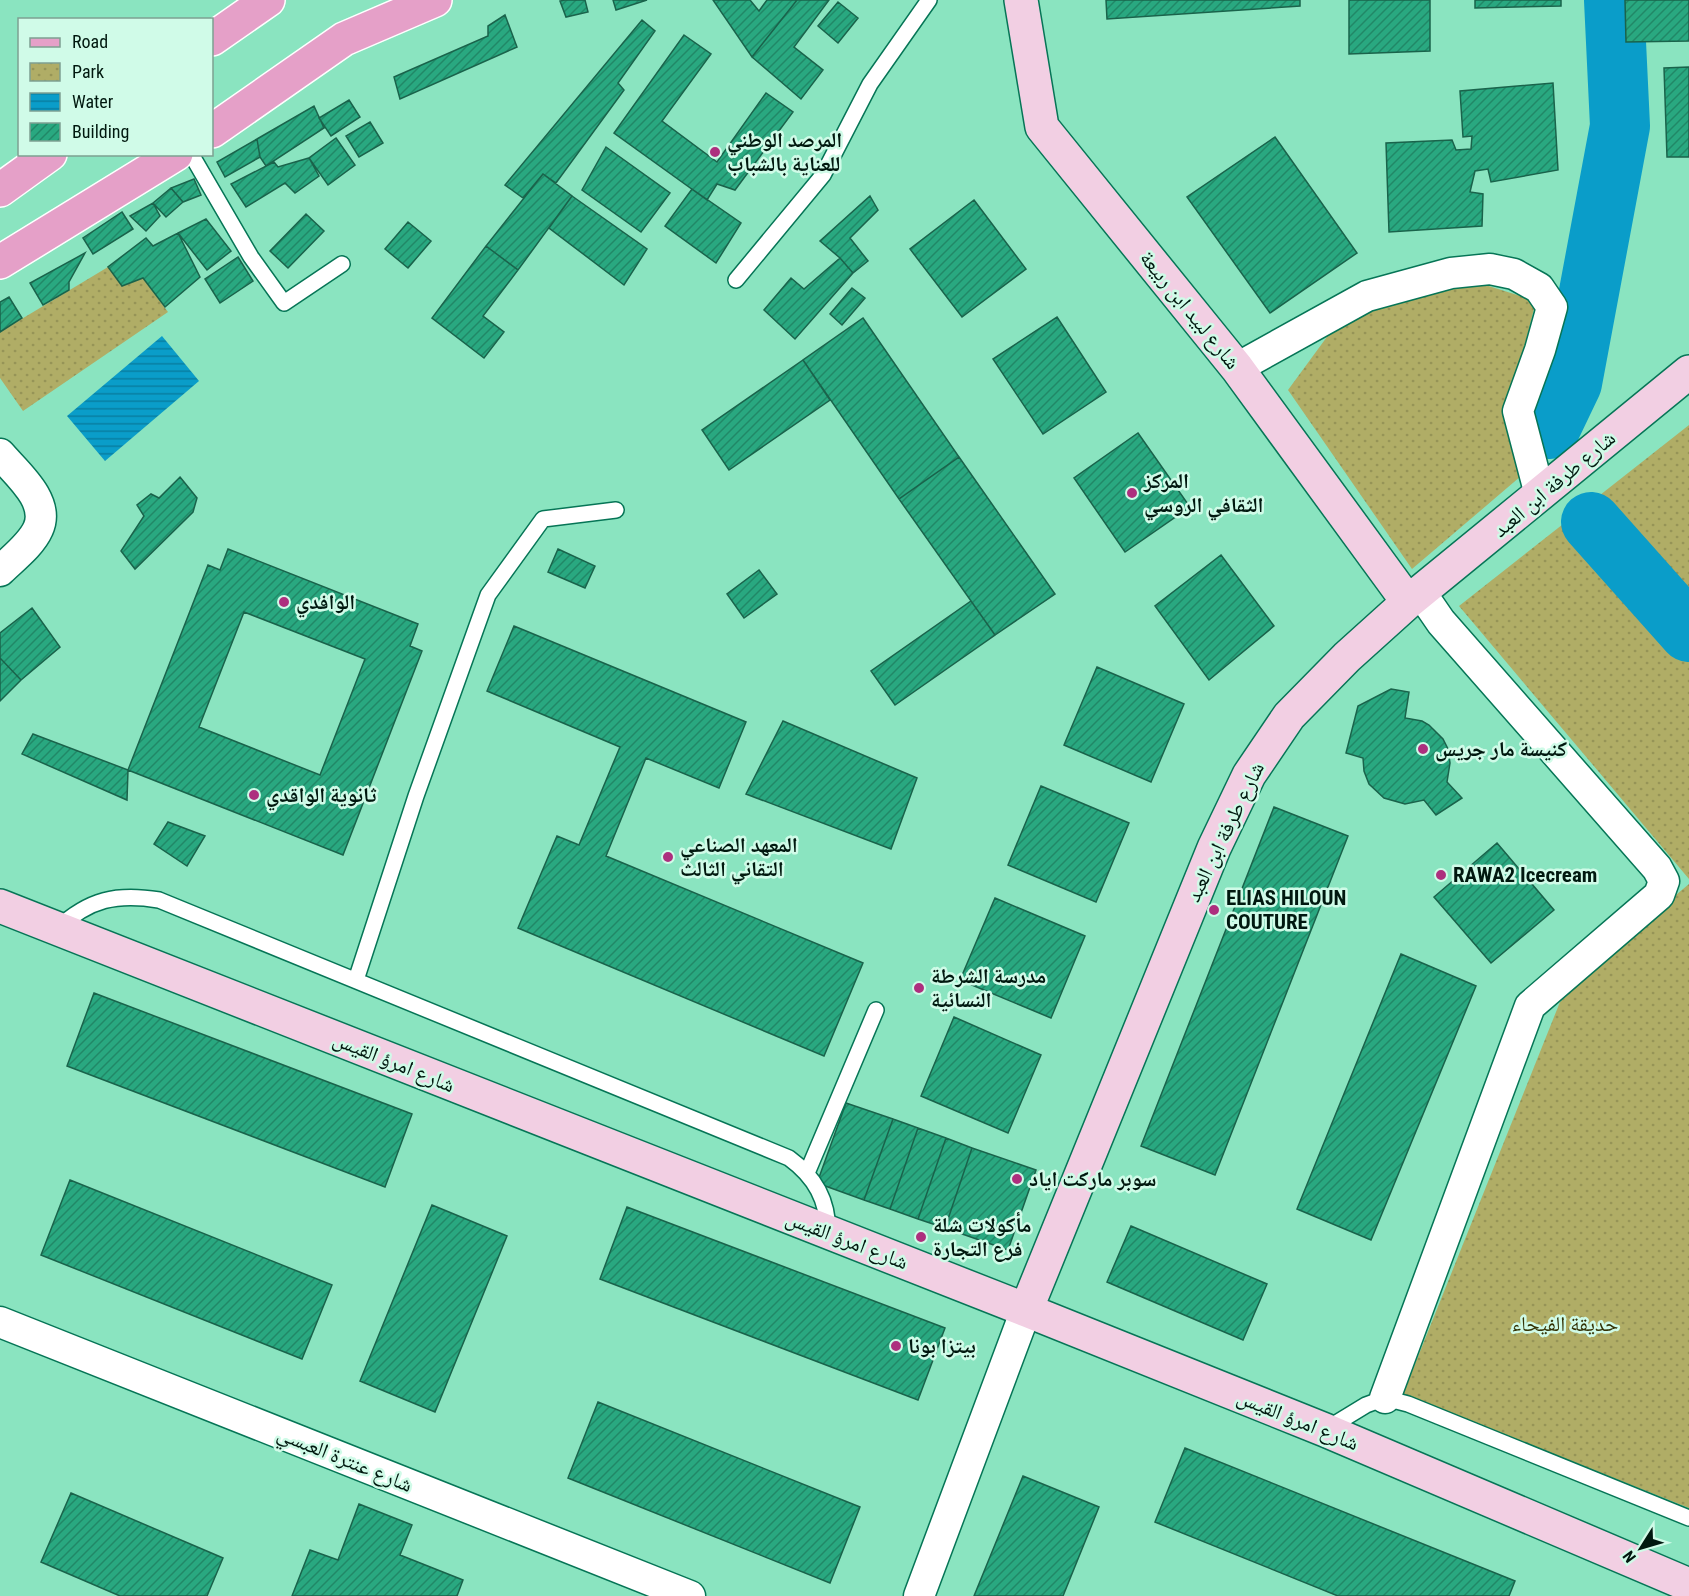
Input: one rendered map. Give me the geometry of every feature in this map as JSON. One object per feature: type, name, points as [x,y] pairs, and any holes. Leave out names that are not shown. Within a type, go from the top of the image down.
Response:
[{"type":"main road","points":[[213,130],[344,39],[435,0]]},
{"type":"main road","points":[[213,38],[260,3]]},
{"type":"main road","points":[[0,190],[47,156]]},
{"type":"main road","points":[[0,262],[173,156]]},
{"type":"street","name":"شارع لبيد ابن ربيعة","points":[[1021,0],[1042,127],[1237,368],[1415,597]]},
{"type":"street","points":[[1237,368],[1367,296],[1451,273],[1490,269],[1514,274],[1539,288],[1552,307],[1540,350],[1518,411],[1540,495]]},
{"type":"street","name":"شارع طرفة ابن العبد","points":[[1026,1310],[1214,848],[1249,775],[1288,716],[1347,657],[1415,597],[1689,372]]},
{"type":"street","points":[[0,454],[35,496],[40,505],[41,516],[38,529],[0,571]]},
{"type":"street","points":[[1385,1398],[1530,1006],[1659,895],[1665,881],[1657,868],[1441,622],[1415,597]]},
{"type":"street","name":"شارع امرؤ القيس","points":[[0,906],[1325,1430],[1689,1585]]},
{"type":"street","points":[[919,1596],[1026,1310]]},
{"type":"street","name":"شارع عنترة العبسي","points":[[0,1322],[690,1596]]},
{"type":"lane","points":[[736,280],[823,175],[870,84],[929,0]]},
{"type":"lane","points":[[192,156],[251,257],[284,303],[342,264]]},
{"type":"lane","points":[[356,980],[416,796],[488,595],[543,519],[616,510]]},
{"type":"lane","points":[[57,929],[70,917],[100,901],[118,897],[159,900],[789,1158],[807,1173],[819,1190],[825,1203],[828,1233]]},
{"type":"lane","points":[[807,1173],[876,1010]]},
{"type":"lane","points":[[1325,1430],[1366,1405],[1385,1398],[1408,1404],[1689,1518]]},
{"type":"green space","points":[[108,267],[122,286],[143,278],[168,312],[23,411],[0,378],[0,332]]},
{"type":"green space","points":[[1479,283],[1536,301],[1508,411],[1527,471],[1412,569],[1288,390],[1343,315],[1390,299]]},
{"type":"green space","points":[[1689,425],[1689,879],[1459,606]]},
{"type":"green space","name":"حديقة الفيحاء","points":[[1689,884],[1689,1508],[1403,1394],[1560,1002]]},
{"type":"water","points":[[162,336],[199,381],[105,461],[67,416]]},
{"type":"building","points":[[585,0],[588,12],[566,17],[560,1]]},
{"type":"building","points":[[613,0],[647,0],[616,10]]},
{"type":"building","points":[[713,0],[750,0],[759,11],[767,0],[797,0],[752,57]]},
{"type":"building","points":[[797,0],[829,0],[794,47],[823,70],[801,99],[752,57]]},
{"type":"building","points":[[1106,0],[1300,0],[1300,6],[1107,19]]},
{"type":"building","points":[[1349,0],[1430,0],[1430,51],[1349,54]]},
{"type":"building","points":[[1475,0],[1561,0],[1561,6],[1475,8]]},
{"type":"building","points":[[1625,0],[1689,0],[1689,41],[1626,42]]},
{"type":"building","points":[[838,2],[858,18],[838,43],[818,26]]},
{"type":"building","points":[[505,15],[517,47],[400,99],[394,77],[488,36],[488,26]]},
{"type":"building","points":[[642,20],[655,31],[618,83],[624,90],[556,183],[543,174],[523,198],[505,185]]},
{"type":"building","points":[[684,35],[711,54],[662,121],[717,162],[766,93],[793,112],[735,190],[717,184],[707,200],[614,133]]},
{"type":"building","points":[[1689,67],[1689,157],[1667,157],[1664,68]]},
{"type":"building","points":[[1553,83],[1558,170],[1491,182],[1488,169],[1475,171],[1470,192],[1483,194],[1482,226],[1389,232],[1386,143],[1452,140],[1456,150],[1471,149],[1472,136],[1463,137],[1460,91]]},
{"type":"building","points":[[349,100],[360,117],[331,136],[319,118]]},
{"type":"building","points":[[314,106],[324,128],[266,166],[260,157],[257,139]]},
{"type":"building","points":[[370,122],[383,143],[359,157],[346,136]]},
{"type":"building","points":[[1275,137],[1357,253],[1270,313],[1187,197]]},
{"type":"building","points":[[336,138],[355,165],[328,185],[309,158]]},
{"type":"building","points":[[257,139],[260,157],[225,177],[217,162]]},
{"type":"building","points":[[606,147],[670,193],[641,232],[582,190]]},
{"type":"building","points":[[309,158],[319,176],[295,193],[285,183],[246,207],[231,184],[274,162],[278,167]]},
{"type":"building","points":[[543,174],[572,196],[518,270],[486,246]]},
{"type":"building","points":[[194,179],[201,195],[183,202],[171,188]]},
{"type":"building","points":[[171,188],[183,202],[166,217],[153,203]]},
{"type":"building","points":[[692,189],[741,223],[716,263],[665,226]]},
{"type":"building","points":[[572,196],[647,249],[624,285],[549,228]]},
{"type":"building","points":[[870,196],[878,210],[850,238],[868,261],[853,273],[820,241]]},
{"type":"building","points":[[974,200],[1026,269],[962,317],[910,249]]},
{"type":"building","points":[[153,203],[160,216],[146,231],[130,216]]},
{"type":"building","points":[[122,212],[133,229],[93,254],[83,238]]},
{"type":"building","points":[[306,214],[324,231],[288,268],[270,251]]},
{"type":"building","points":[[206,219],[231,251],[207,270],[178,233]]},
{"type":"building","points":[[408,222],[431,241],[408,268],[385,249]]},
{"type":"building","points":[[178,233],[200,277],[165,307],[143,278],[122,286],[108,267],[146,238],[153,246]]},
{"type":"building","points":[[486,246],[518,270],[483,316],[504,332],[484,358],[432,318]]},
{"type":"building","points":[[85,253],[69,282],[69,290],[43,305],[30,283]]},
{"type":"building","points":[[238,257],[253,281],[220,303],[205,279]]},
{"type":"building","points":[[840,258],[853,273],[795,339],[764,310],[791,278],[804,289]]},
{"type":"building","points":[[852,288],[865,298],[842,325],[830,314]]},
{"type":"building","points":[[9,297],[22,318],[0,332],[0,302]]},
{"type":"building","points":[[1057,317],[1106,392],[1043,434],[993,359]]},
{"type":"building","points":[[863,318],[959,457],[899,499],[803,360]]},
{"type":"building","points":[[803,360],[830,400],[729,470],[702,430]]},
{"type":"building","name":"المركز الثقافي الروسي","points":[[1138,433],[1190,507],[1125,552],[1074,478]]},
{"type":"building","points":[[959,457],[1055,594],[995,635],[899,499]]},
{"type":"building","points":[[180,477],[197,498],[193,512],[135,569],[121,551],[144,516],[137,505],[151,494],[159,498]]},
{"type":"building","points":[[228,549],[418,624],[410,646],[422,651],[343,855],[128,770],[208,565],[220,570]],"holes":[[[244,612],[365,659],[320,775],[199,727]]]},
{"type":"building","points":[[558,549],[595,566],[585,588],[548,572]]},
{"type":"building","points":[[1221,555],[1274,626],[1209,680],[1155,606]]},
{"type":"building","points":[[759,570],[777,594],[744,618],[727,594]]},
{"type":"building","points":[[971,601],[995,635],[895,705],[871,671]]},
{"type":"building","points":[[32,608],[60,647],[21,680],[0,658],[0,633]]},
{"type":"building","points":[[514,626],[746,722],[719,788],[646,758],[606,856],[863,963],[824,1056],[518,928],[557,836],[579,845],[620,747],[487,691]]},
{"type":"building","points":[[0,658],[21,680],[0,701]]},
{"type":"building","points":[[1097,667],[1184,704],[1151,782],[1064,745]]},
{"type":"building","points":[[1391,689],[1409,692],[1405,718],[1422,721],[1429,725],[1443,739],[1448,749],[1450,763],[1447,782],[1462,798],[1436,815],[1424,800],[1405,804],[1384,798],[1369,784],[1364,771],[1363,758],[1346,753],[1358,706]]},
{"type":"building","points":[[783,721],[917,778],[891,849],[746,794]]},
{"type":"building","points":[[33,734],[128,770],[127,800],[22,754]]},
{"type":"building","points":[[1041,786],[1129,823],[1096,902],[1008,865]]},
{"type":"building","points":[[1274,807],[1348,836],[1215,1175],[1141,1146]]},
{"type":"building","points":[[168,822],[205,836],[187,866],[154,844]]},
{"type":"building","points":[[1497,843],[1554,910],[1491,963],[1434,897]]},
{"type":"building","points":[[995,898],[1085,936],[1051,1018],[960,980]]},
{"type":"building","points":[[1401,954],[1476,986],[1371,1240],[1297,1209]]},
{"type":"building","points":[[94,993],[412,1114],[385,1187],[67,1066]]},
{"type":"building","points":[[954,1017],[1041,1055],[1008,1133],[921,1096]]},
{"type":"building","points":[[846,1103],[893,1119],[864,1200],[817,1183]]},
{"type":"building","points":[[893,1119],[918,1128],[890,1209],[864,1200]]},
{"type":"building","points":[[918,1128],[946,1138],[918,1219],[890,1209]]},
{"type":"building","points":[[946,1138],[972,1148],[945,1228],[918,1219]]},
{"type":"building","points":[[972,1148],[1036,1170],[1008,1250],[945,1228]]},
{"type":"building","points":[[70,1180],[332,1285],[302,1359],[41,1255]]},
{"type":"building","points":[[432,1205],[507,1236],[435,1412],[360,1381]]},
{"type":"building","points":[[627,1207],[945,1328],[918,1400],[600,1279]]},
{"type":"building","points":[[1131,1226],[1267,1284],[1243,1340],[1107,1282]]},
{"type":"building","points":[[598,1402],[860,1507],[830,1583],[568,1478]]},
{"type":"building","points":[[1185,1448],[1515,1581],[1509,1596],[1338,1596],[1155,1522]]},
{"type":"building","points":[[1023,1476],[1099,1507],[1063,1596],[974,1596]]},
{"type":"building","points":[[71,1493],[223,1558],[207,1596],[120,1596],[41,1562]]},
{"type":"building","points":[[359,1504],[412,1525],[400,1555],[463,1580],[457,1596],[292,1596],[310,1550],[338,1560]]},
{"type":"waterway","points":[[1550,429],[1572,383],[1620,126],[1614,0]]},
{"type":"waterway","points":[[1591,522],[1689,632]]},
{"type":"place","name":"المرصد الوطني للعناية بالشباب","points":[[715,152]]},
{"type":"place","name":"المركز الثقافي الروسي","points":[[1132,493]]},
{"type":"place","name":"الوافدي","points":[[284,602]]},
{"type":"place","name":"كنيسة مار جريس","points":[[1423,749]]},
{"type":"place","name":"ثانوية الواقدي","points":[[254,795]]},
{"type":"place","name":"المعهد الصناعي التقاني الثالث","points":[[668,857]]},
{"type":"place","name":"RAWA2 Icecream","points":[[1441,875]]},
{"type":"place","name":"ELIAS HILOUN COUTURE","points":[[1214,910]]},
{"type":"place","name":"مدرسة الشرطة النسائية","points":[[919,988]]},
{"type":"place","name":"سوبر ماركت اياد","points":[[1017,1179]]},
{"type":"place","name":"مأكولات شلة فرع التجارة","points":[[921,1237]]},
{"type":"place","name":"بيتزا بونا","points":[[896,1346]]}]
